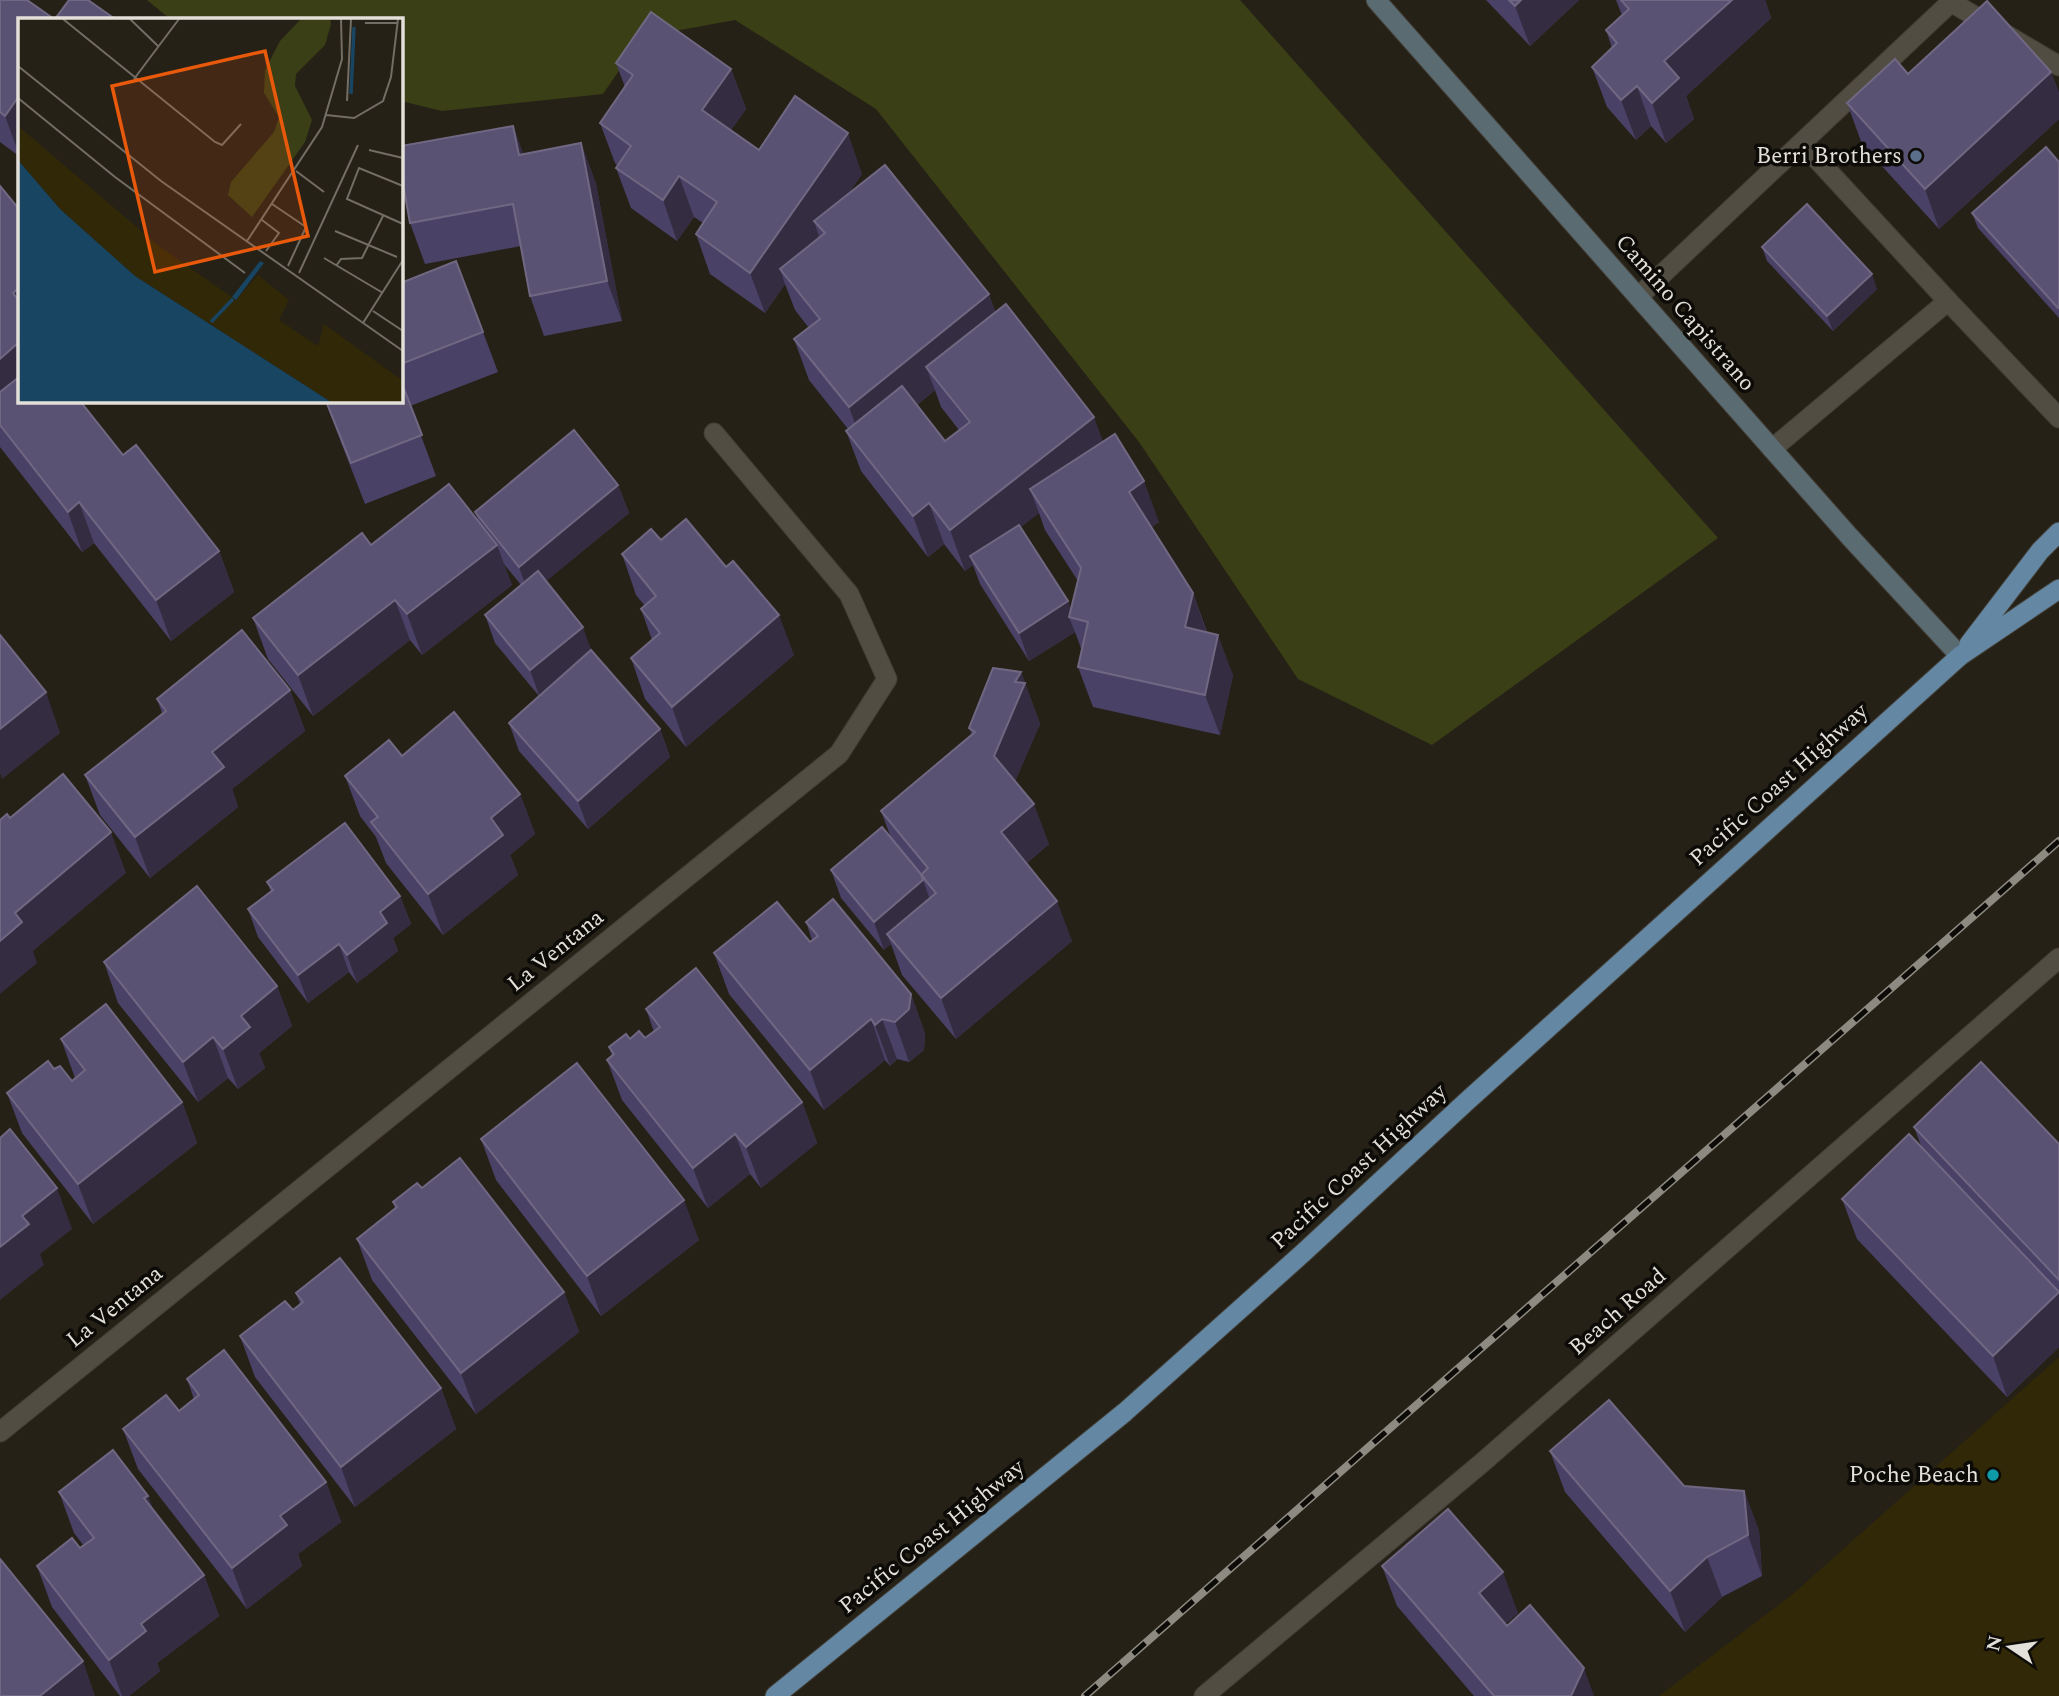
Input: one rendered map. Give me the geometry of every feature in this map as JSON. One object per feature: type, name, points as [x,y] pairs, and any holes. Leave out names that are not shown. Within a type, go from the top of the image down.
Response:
[{"type":"main road","name":"Camino Capistrano","points":[[1376,0],[1849,536],[1960,656]]},
{"type":"main road","points":[[1960,656],[2040,551],[2059,532]]},
{"type":"main road","points":[[1960,656],[2059,589]]},
{"type":"main road","name":"Pacific Coast Highway","points":[[775,1696],[1135,1403],[1960,656]]},
{"type":"street","points":[[1638,297],[1951,2],[2059,66]]},
{"type":"street","points":[[1802,143],[2059,418]]},
{"type":"street","points":[[1772,449],[1948,301]]},
{"type":"street","name":"La Ventana","points":[[0,1432],[839,754],[887,679],[849,594],[714,433]]},
{"type":"street","name":"Beach Road","points":[[1204,1696],[1483,1462],[2059,958]]},
{"type":"green space","points":[[147,0],[1240,0],[1718,538],[1432,745],[1298,679],[1139,442],[876,109],[735,20],[642,37],[603,94],[442,111],[402,101],[402,18],[169,18]]},
{"type":"sand","name":"Poche Beach","points":[[2059,1357],[2059,1696],[1659,1696],[1794,1593]]},
{"type":"building","points":[[0,0],[27,0],[53,18],[18,18],[18,97],[5,116],[0,112]]},
{"type":"building","points":[[69,0],[88,0],[114,18],[56,18]]},
{"type":"building","points":[[1509,0],[1521,0],[1515,6]]},
{"type":"building","points":[[1621,0],[1732,0],[1664,61],[1679,78],[1652,103],[1637,86],[1621,100],[1592,67],[1617,43],[1606,30],[1629,9]]},
{"type":"building","points":[[1987,1],[2051,72],[1925,189],[1847,103],[1895,59],[1908,74]]},
{"type":"building","points":[[651,12],[731,69],[702,110],[759,150],[795,96],[848,133],[750,273],[696,234],[717,202],[679,176],[663,200],[616,168],[631,146],[600,123],[633,75],[616,63]]},
{"type":"building","points":[[513,126],[519,155],[581,143],[607,281],[530,296],[513,204],[410,223],[402,179],[402,146]]},
{"type":"building","points":[[2046,147],[2059,162],[2058,308],[1972,213]]},
{"type":"building","points":[[885,165],[989,294],[849,407],[794,339],[820,319],[780,269],[825,233],[814,221]]},
{"type":"building","points":[[0,186],[18,208],[18,289],[13,293],[18,300],[18,343],[0,359]]},
{"type":"building","points":[[1807,204],[1872,274],[1827,316],[1762,247]]},
{"type":"building","points":[[456,261],[483,332],[402,364],[402,283]]},
{"type":"building","points":[[1006,304],[1094,417],[950,530],[929,503],[913,516],[846,431],[902,386],[945,441],[970,422],[926,367]]},
{"type":"building","points":[[18,378],[18,402],[81,402],[123,455],[136,445],[219,551],[156,600],[79,502],[68,512],[0,425],[0,392]]},
{"type":"building","points":[[402,384],[422,435],[351,463],[326,402],[402,402]]},
{"type":"building","points":[[574,430],[618,485],[519,567],[475,512]]},
{"type":"building","points":[[1115,434],[1144,481],[1129,492],[1193,593],[1185,627],[1218,635],[1205,695],[1078,667],[1088,622],[1069,617],[1081,568],[1030,489]]},
{"type":"building","points":[[449,484],[497,545],[407,614],[395,600],[298,675],[253,618],[362,533],[371,545]]},
{"type":"building","points":[[686,519],[726,567],[733,561],[779,615],[672,707],[631,658],[660,633],[641,609],[656,596],[622,554],[651,529],[661,540]]},
{"type":"building","points":[[1019,525],[1068,601],[1019,633],[970,556]]},
{"type":"building","points":[[538,571],[583,627],[530,670],[485,615]]},
{"type":"building","points":[[242,630],[290,690],[212,752],[224,767],[135,837],[85,775],[166,711],[157,699]]},
{"type":"building","points":[[0,635],[46,692],[0,729]]},
{"type":"building","points":[[591,650],[660,729],[578,801],[509,723]]},
{"type":"building","points":[[993,668],[1021,672],[1015,682],[1025,683],[994,756],[1034,804],[1001,832],[1057,901],[941,998],[887,934],[936,893],[921,875],[928,868],[881,811],[975,732],[969,728]]},
{"type":"building","points":[[454,712],[520,794],[491,818],[503,835],[428,894],[371,822],[378,817],[345,776],[389,740],[402,756]]},
{"type":"building","points":[[63,774],[111,832],[15,913],[22,922],[0,941],[0,820],[7,814],[10,818]]},
{"type":"building","points":[[345,823],[400,896],[380,912],[387,923],[347,955],[339,944],[298,975],[248,909],[273,890],[267,882]]},
{"type":"building","points":[[882,827],[925,879],[921,875],[923,880],[874,922],[831,870]]},
{"type":"building","points":[[197,886],[277,986],[241,1016],[250,1027],[223,1049],[213,1037],[183,1062],[104,962]]},
{"type":"building","points":[[833,899],[911,994],[909,1009],[895,1022],[882,1019],[875,1025],[871,1019],[810,1070],[714,953],[777,902],[810,942],[818,936],[806,922]]},
{"type":"building","points":[[696,968],[802,1102],[746,1147],[735,1134],[693,1168],[607,1060],[614,1054],[609,1047],[626,1034],[630,1039],[639,1031],[645,1038],[660,1027],[646,1009]]},
{"type":"building","points":[[106,1004],[182,1102],[78,1184],[7,1093],[48,1061],[54,1069],[60,1066],[72,1081],[85,1070],[61,1039]]},
{"type":"building","points":[[1981,1062],[2059,1144],[2059,1280],[1914,1127]]},
{"type":"building","points":[[577,1063],[684,1200],[587,1276],[481,1139]]},
{"type":"building","points":[[10,1129],[57,1188],[22,1216],[29,1224],[0,1247],[0,1138]]},
{"type":"building","points":[[1909,1134],[2059,1292],[1993,1356],[1842,1199]]},
{"type":"building","points":[[460,1158],[564,1292],[461,1373],[357,1239],[397,1207],[393,1202],[417,1183],[422,1188]]},
{"type":"building","points":[[340,1258],[441,1388],[341,1467],[240,1336],[285,1301],[293,1310],[303,1302],[296,1293]]},
{"type":"building","points":[[224,1350],[326,1482],[280,1516],[287,1525],[232,1568],[123,1429],[166,1395],[179,1411],[199,1395],[187,1379]]},
{"type":"building","points":[[1609,1400],[1684,1486],[1744,1491],[1748,1535],[1707,1557],[1670,1591],[1550,1451]]},
{"type":"building","points":[[113,1450],[148,1496],[144,1498],[204,1575],[141,1624],[146,1631],[109,1660],[37,1566],[72,1538],[80,1548],[94,1538],[59,1492]]},
{"type":"building","points":[[1448,1509],[1503,1572],[1479,1593],[1507,1626],[1530,1605],[1584,1668],[1571,1696],[1494,1696],[1382,1566]]},
{"type":"building","points":[[0,1559],[83,1661],[40,1696],[0,1696]]},
{"type":"railway","points":[[1085,1696],[2059,841]]},
{"type":"place","name":"Berri Brothers","points":[[1916,156]]},
{"type":"place","name":"Poche Beach","points":[[1993,1475]]}]
